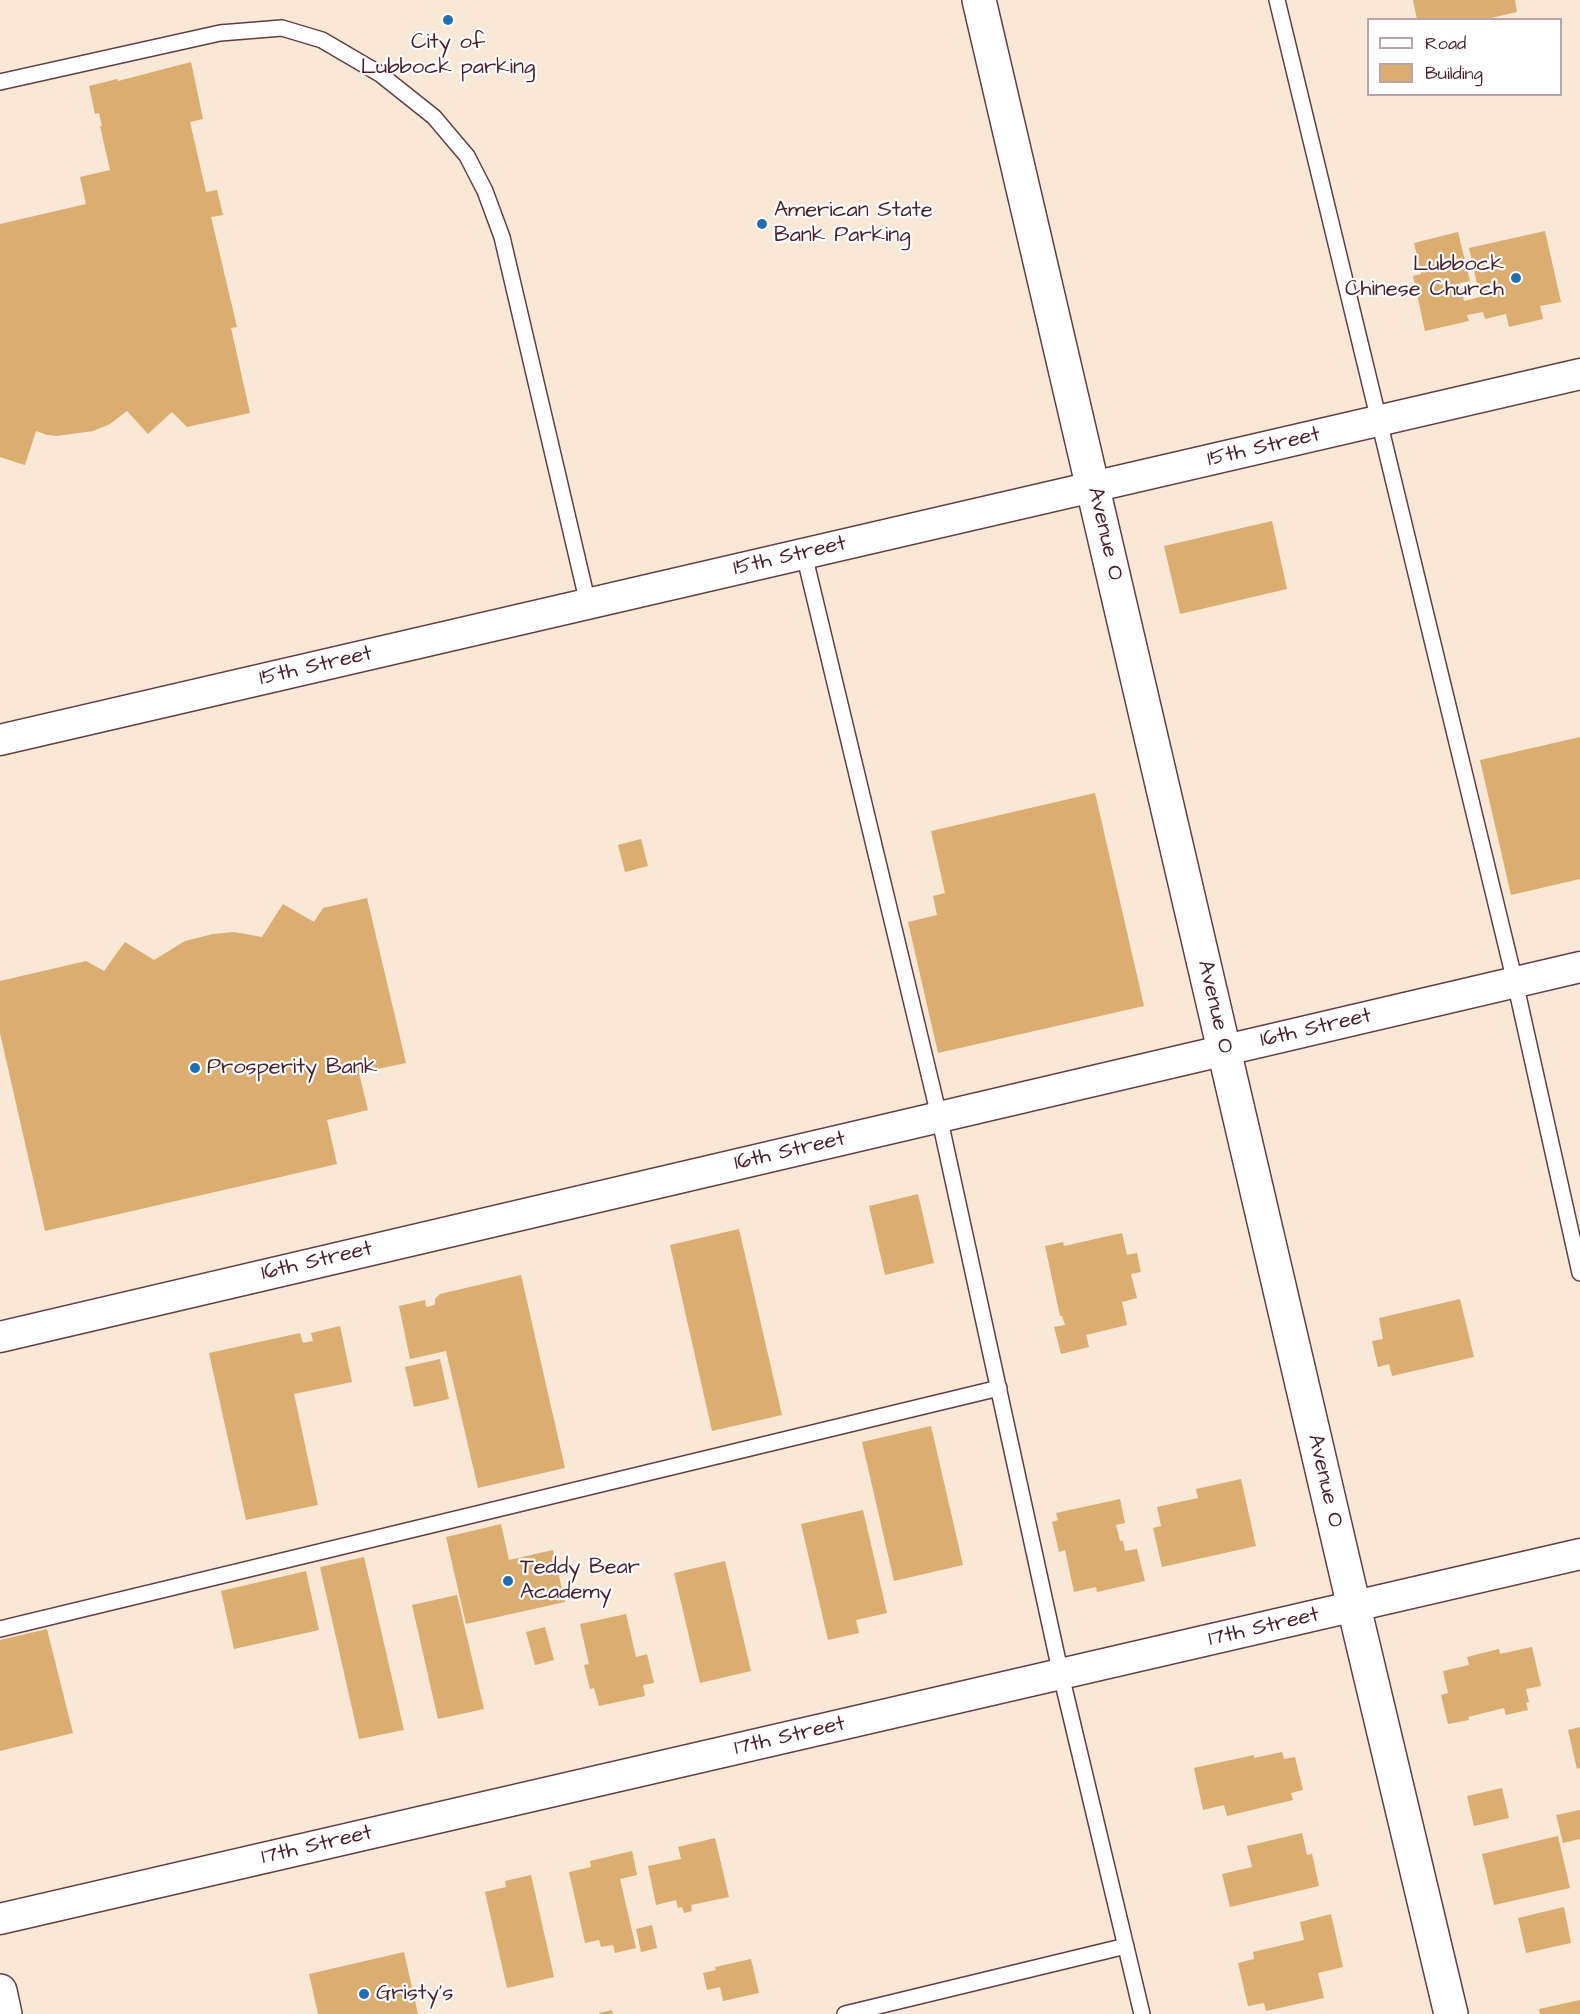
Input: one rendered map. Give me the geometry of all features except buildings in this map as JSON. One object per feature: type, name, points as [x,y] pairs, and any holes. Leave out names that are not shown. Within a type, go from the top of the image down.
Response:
[{"type":"main road","name":"Avenue O","points":[[979,0],[1451,2014]]},
{"type":"main road","points":[[0,1991],[5,2014]]},
{"type":"street","name":"15th Street","points":[[0,740],[1580,374]]},
{"type":"street","name":"16th Street","points":[[0,1336],[1580,967]]},
{"type":"street","name":"17th Street","points":[[0,1919],[1580,1554]]},
{"type":"lane","points":[[1277,0],[1515,982],[1580,1273]]},
{"type":"lane","points":[[0,82],[220,33],[282,28],[322,40],[380,74],[434,117],[467,156],[485,190],[502,237],[588,604]]},
{"type":"lane","points":[[804,554],[939,1116],[1061,1675],[1142,2014]]},
{"type":"lane","points":[[0,1629],[999,1388]]},
{"type":"lane","points":[[845,2014],[1126,1946]]},
{"type":"place","name":"City of Lubbock parking","points":[[448,20]]},
{"type":"place","name":"American State Bank Parking","points":[[762,224]]},
{"type":"place","name":"Lubbock Chinese Church","points":[[1516,278]]},
{"type":"place","name":"Prosperity Bank","points":[[195,1068]]},
{"type":"place","name":"Teddy Bear Academy","points":[[508,1581]]},
{"type":"place","name":"Gristy's","points":[[364,1994]]}]
